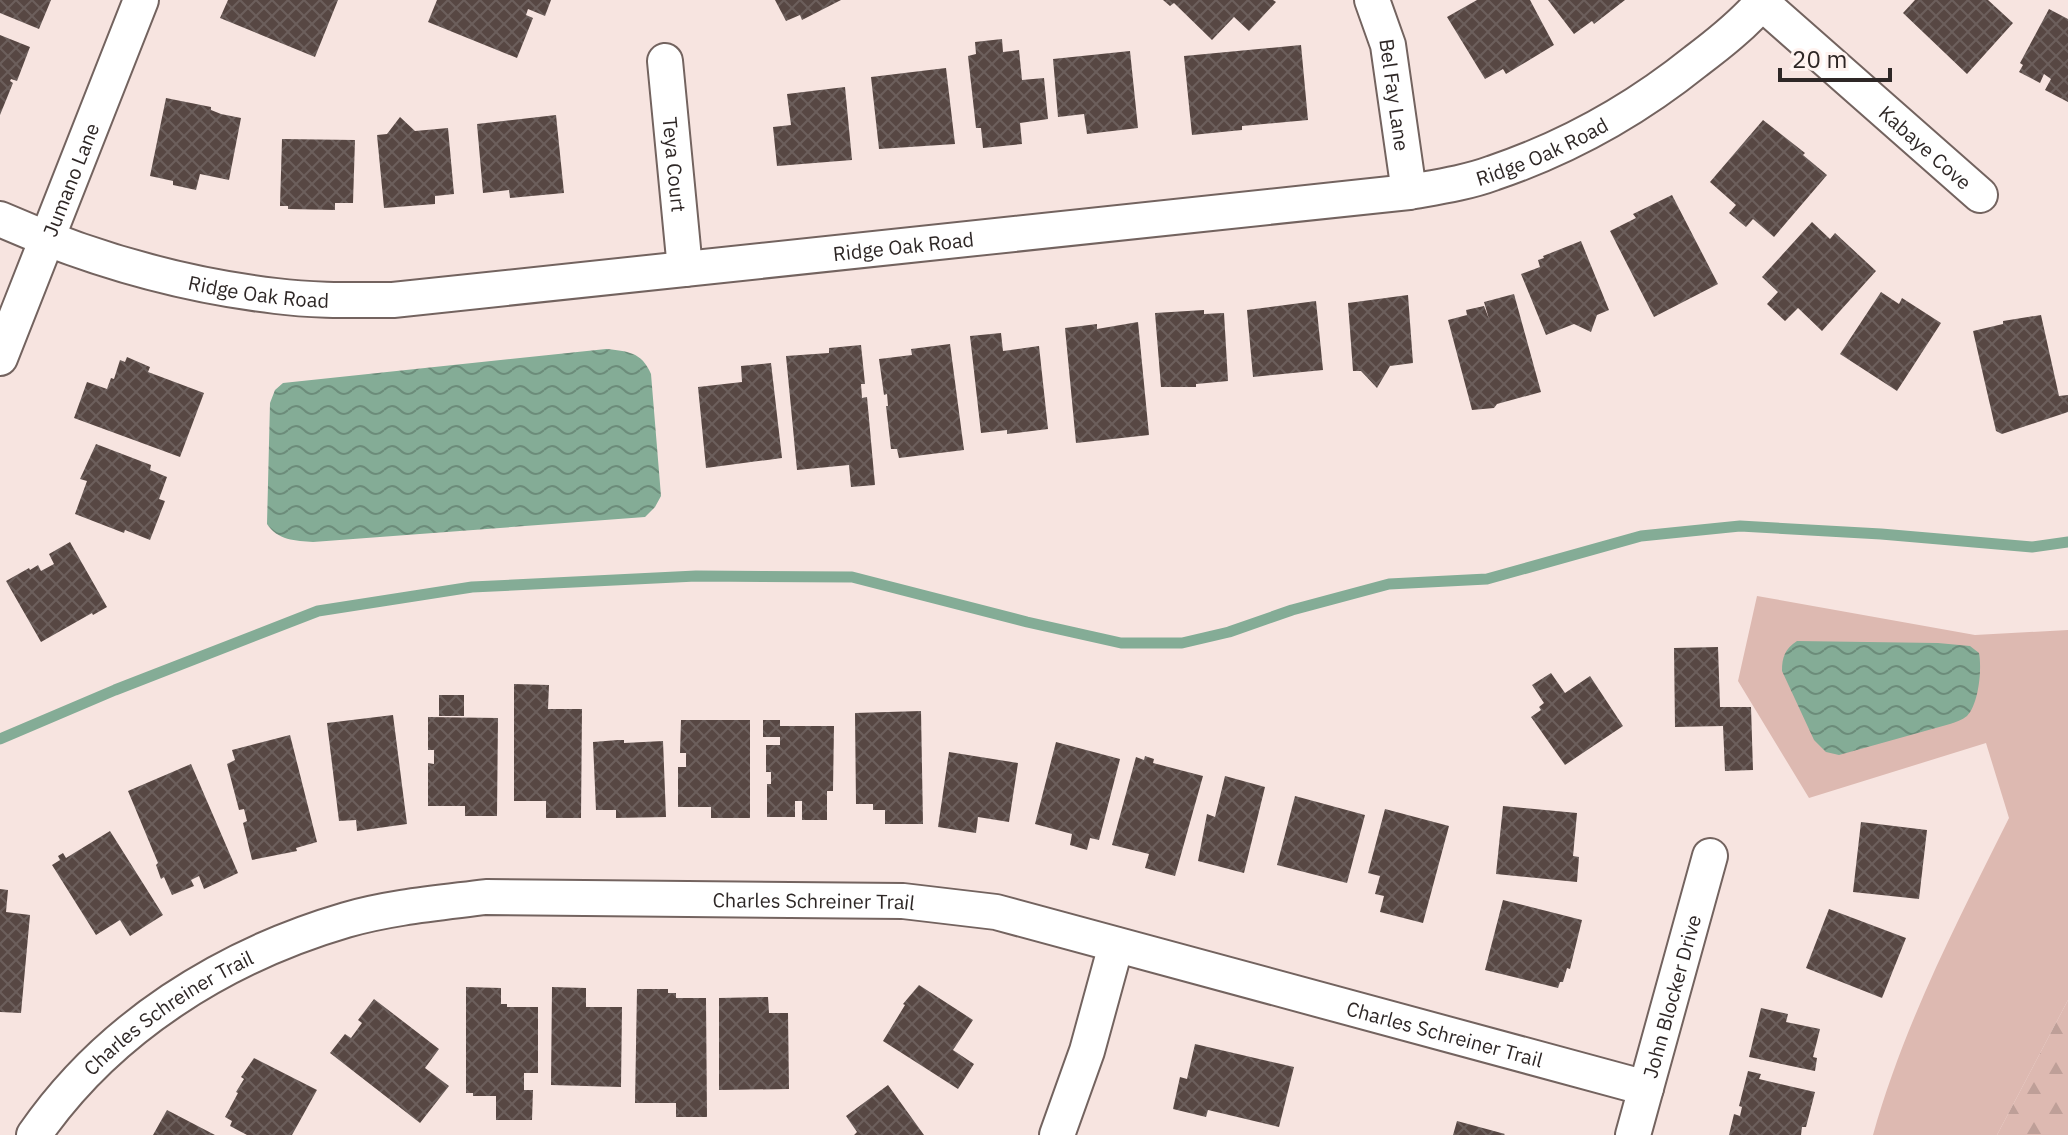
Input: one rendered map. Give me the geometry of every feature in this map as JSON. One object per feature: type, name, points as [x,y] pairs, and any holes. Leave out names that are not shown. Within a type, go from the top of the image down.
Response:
[{"type":"street","name":"Jumano Lane","points":[[0,358],[141,0]]},
{"type":"street","name":"Bel Fay Lane","points":[[1372,0],[1388,45],[1409,192]]},
{"type":"street","name":"Ridge Oak Road","points":[[0,219],[47,240],[139,270],[216,287],[279,296],[393,300],[1409,192],[1490,174],[1541,155],[1589,132],[1655,94],[1735,31],[1763,2]]},
{"type":"street","name":"Kabaye Cove","points":[[1763,2],[1980,195]]},
{"type":"street","name":"Teya Court","points":[[665,61],[685,269]]},
{"type":"street","name":"John Blocker Drive","points":[[1633,1135],[1710,856]]},
{"type":"street","name":"Charles Schreiner Trail","points":[[34,1135],[83,1074],[128,1033],[164,1005],[238,961],[349,919],[419,905],[486,897],[903,901],[996,912],[1646,1088]]},
{"type":"street","points":[[1057,1135],[1087,1051],[1116,945]]},
{"type":"green space","points":[[1757,596],[1975,635],[2068,630],[2068,1000],[1997,1135],[1873,1135],[1916,1013],[2009,818],[1986,743],[1809,798],[1738,681]]},
{"type":"green space","points":[[2068,1000],[2068,1135],[1997,1135]]},
{"type":"water","points":[[606,349],[638,357],[651,374],[661,496],[645,517],[313,542],[281,536],[267,524],[270,403],[275,390],[283,383]]},
{"type":"water","points":[[1797,641],[1970,646],[1979,653],[1980,660],[1979,686],[1974,703],[1967,716],[1950,724],[1839,755],[1826,752],[1814,740],[1782,671],[1785,654]]},
{"type":"building","points":[[0,0],[51,0],[39,29],[0,13]]},
{"type":"building","points":[[228,0],[338,0],[315,57],[220,18]]},
{"type":"building","points":[[437,0],[551,0],[545,16],[528,9],[526,15],[533,18],[517,58],[428,22]]},
{"type":"building","points":[[775,0],[841,0],[802,20],[800,15],[786,21]]},
{"type":"building","points":[[1163,0],[1276,2],[1249,31],[1234,17],[1212,40],[1174,3],[1170,6]]},
{"type":"building","points":[[1477,0],[1530,0],[1554,45],[1506,74],[1503,69],[1485,79],[1447,17]]},
{"type":"building","points":[[1548,0],[1625,0],[1594,24],[1592,21],[1574,34]]},
{"type":"building","points":[[1915,0],[1988,0],[2013,23],[1967,74],[1903,13]]},
{"type":"building","points":[[2049,9],[2068,19],[2068,102],[2045,90],[2051,79],[2044,74],[2040,83],[2019,72],[2023,65],[2020,63]]},
{"type":"building","points":[[0,35],[30,47],[17,81],[10,81],[13,83],[0,115]]},
{"type":"building","points":[[1002,39],[1003,52],[1019,50],[1022,80],[1044,78],[1048,119],[1020,123],[1022,144],[983,148],[981,128],[976,128],[968,56],[976,54],[975,42]]},
{"type":"building","points":[[1301,45],[1308,120],[1242,126],[1242,130],[1192,135],[1184,56]]},
{"type":"building","points":[[1130,51],[1138,128],[1087,134],[1084,114],[1058,117],[1053,59]]},
{"type":"building","points":[[946,68],[955,144],[879,149],[871,77]]},
{"type":"building","points":[[845,87],[852,160],[777,166],[773,127],[791,125],[787,94]]},
{"type":"building","points":[[166,98],[211,107],[211,110],[221,114],[241,118],[229,180],[200,174],[196,190],[150,176]]},
{"type":"building","points":[[556,115],[564,193],[510,198],[509,190],[483,193],[477,124]]},
{"type":"building","points":[[400,117],[415,131],[448,128],[454,194],[435,196],[435,204],[384,208],[377,135],[387,134]]},
{"type":"building","points":[[1763,120],[1827,175],[1774,237],[1753,219],[1746,227],[1729,213],[1736,205],[1710,182]]},
{"type":"building","points":[[282,139],[355,140],[353,203],[335,203],[335,210],[288,209],[288,206],[280,206]]},
{"type":"building","points":[[1672,195],[1718,284],[1654,317],[1610,231],[1636,218],[1633,214]]},
{"type":"building","points":[[1812,222],[1830,239],[1835,233],[1876,271],[1822,331],[1798,308],[1785,321],[1767,304],[1778,292],[1762,277]]},
{"type":"building","points":[[1581,241],[1609,310],[1597,315],[1591,332],[1574,324],[1546,335],[1521,274],[1540,267],[1538,260],[1543,256]]},
{"type":"building","points":[[1881,292],[1899,304],[1902,298],[1941,323],[1897,391],[1840,354]]},
{"type":"building","points":[[1514,294],[1541,392],[1497,404],[1494,408],[1472,410],[1448,320],[1467,315],[1466,310],[1484,306],[1489,319],[1484,302]]},
{"type":"building","points":[[1408,295],[1413,363],[1390,366],[1377,388],[1361,371],[1353,371],[1348,303]]},
{"type":"building","points":[[1316,301],[1323,370],[1253,377],[1247,310]]},
{"type":"building","points":[[1204,310],[1204,314],[1224,313],[1228,381],[1196,384],[1196,387],[1161,387],[1155,313]]},
{"type":"building","points":[[2041,315],[2059,396],[2068,395],[2068,412],[2002,434],[1996,431],[1973,331],[2003,324],[2003,321]]},
{"type":"building","points":[[1138,322],[1149,435],[1076,443],[1065,328],[1097,324],[1097,329]]},
{"type":"building","points":[[1001,333],[1003,351],[1039,346],[1048,429],[1007,434],[1007,430],[981,433],[970,336]]},
{"type":"building","points":[[950,344],[964,450],[899,458],[897,449],[891,449],[887,394],[884,395],[879,359],[912,355],[911,349]]},
{"type":"building","points":[[861,345],[865,384],[861,384],[862,398],[867,397],[875,485],[851,487],[849,465],[797,470],[786,356],[829,353],[829,348]]},
{"type":"building","points":[[127,357],[150,367],[148,372],[204,393],[180,457],[74,418],[87,382],[107,389],[120,360],[125,362]]},
{"type":"building","points":[[771,363],[782,458],[706,468],[698,387],[742,382],[741,366]]},
{"type":"building","points":[[96,444],[151,465],[150,470],[167,477],[159,499],[165,501],[150,540],[75,514],[87,481],[80,479]]},
{"type":"building","points":[[70,542],[107,607],[41,642],[6,581],[29,568],[38,565],[41,571],[54,564],[49,554]]},
{"type":"building","points":[[1718,647],[1720,707],[1751,707],[1753,770],[1725,771],[1723,726],[1675,727],[1674,648]]},
{"type":"building","points":[[1551,673],[1565,693],[1590,676],[1623,726],[1565,765],[1531,717],[1541,710],[1539,707],[1544,703],[1532,685]]},
{"type":"building","points":[[514,684],[549,685],[548,709],[582,709],[581,818],[546,818],[546,801],[514,801]]},
{"type":"building","points":[[439,695],[464,695],[464,716],[439,716]]},
{"type":"building","points":[[921,711],[923,824],[885,824],[885,810],[873,810],[873,804],[856,804],[855,713]]},
{"type":"building","points":[[393,715],[407,824],[357,831],[356,820],[339,821],[327,723]]},
{"type":"building","points":[[428,717],[498,718],[497,816],[465,816],[465,806],[428,806],[428,763],[434,764],[434,750],[428,750]]},
{"type":"building","points":[[681,720],[750,720],[750,818],[711,818],[711,807],[678,807],[678,767],[686,767],[686,753],[680,753]]},
{"type":"building","points":[[763,720],[780,720],[780,726],[834,726],[833,791],[827,791],[827,820],[802,820],[802,801],[795,801],[795,817],[767,817],[767,784],[771,784],[771,772],[766,772],[766,745],[780,745],[780,737],[763,737]]},
{"type":"building","points":[[290,735],[317,842],[296,848],[297,851],[252,860],[243,823],[247,821],[244,809],[239,810],[227,764],[235,760],[232,750]]},
{"type":"building","points":[[624,740],[624,743],[663,741],[666,817],[616,818],[616,810],[596,810],[593,742]]},
{"type":"building","points":[[1056,742],[1120,759],[1099,840],[1090,838],[1087,850],[1070,845],[1072,834],[1035,824]]},
{"type":"building","points":[[949,752],[1018,763],[1009,822],[978,817],[976,833],[938,827]]},
{"type":"building","points":[[1145,756],[1154,759],[1153,763],[1203,776],[1175,876],[1145,868],[1149,854],[1112,845],[1136,757],[1144,760]]},
{"type":"building","points":[[191,764],[238,873],[204,889],[199,876],[191,880],[194,886],[172,895],[164,877],[161,879],[158,863],[128,791]]},
{"type":"building","points":[[1225,776],[1265,787],[1244,873],[1198,861],[1207,814],[1215,817]]},
{"type":"building","points":[[1295,796],[1365,815],[1347,883],[1277,865]]},
{"type":"building","points":[[1503,806],[1577,813],[1573,856],[1579,857],[1577,882],[1496,874]]},
{"type":"building","points":[[1385,809],[1449,826],[1423,923],[1380,912],[1384,896],[1375,894],[1380,876],[1368,873]]},
{"type":"building","points":[[1861,822],[1927,830],[1919,899],[1853,892]]},
{"type":"building","points":[[110,831],[163,915],[130,936],[120,920],[96,935],[52,865],[60,860],[58,856],[63,853],[66,858]]},
{"type":"building","points":[[0,889],[8,890],[6,912],[30,915],[21,1013],[0,1012]]},
{"type":"building","points":[[1503,900],[1582,920],[1570,969],[1567,968],[1558,988],[1485,970]]},
{"type":"building","points":[[1829,909],[1906,938],[1882,998],[1806,968]]},
{"type":"building","points":[[919,985],[973,1020],[953,1050],[974,1064],[958,1089],[883,1041],[903,1004]]},
{"type":"building","points":[[466,987],[501,988],[501,1004],[507,1004],[507,1007],[538,1007],[538,1073],[524,1073],[524,1090],[533,1090],[532,1120],[496,1120],[496,1096],[466,1093]]},
{"type":"building","points":[[552,987],[586,988],[586,1007],[622,1007],[621,1087],[551,1085]]},
{"type":"building","points":[[637,989],[668,989],[668,993],[676,993],[676,998],[706,998],[707,1117],[676,1117],[676,1103],[635,1103]]},
{"type":"building","points":[[768,997],[769,1013],[788,1013],[789,1089],[719,1090],[719,998]]},
{"type":"building","points":[[374,999],[439,1049],[425,1068],[449,1086],[420,1123],[330,1053],[345,1034],[351,1038],[362,1023],[358,1020]]},
{"type":"building","points":[[1761,1008],[1788,1014],[1786,1022],[1820,1029],[1813,1057],[1817,1058],[1815,1071],[1749,1057]]},
{"type":"building","points":[[1195,1044],[1294,1067],[1279,1127],[1208,1110],[1206,1117],[1173,1109],[1180,1077],[1187,1079]]},
{"type":"building","points":[[254,1058],[317,1090],[292,1135],[247,1135],[230,1126],[232,1121],[225,1117],[244,1079],[241,1077]]},
{"type":"building","points":[[1748,1071],[1761,1074],[1759,1079],[1815,1092],[1801,1135],[1729,1135],[1734,1114],[1740,1116],[1742,1107],[1739,1106]]},
{"type":"building","points":[[888,1085],[924,1135],[854,1135],[857,1132],[846,1116]]},
{"type":"building","points":[[167,1110],[215,1135],[153,1135]]},
{"type":"building","points":[[1457,1121],[1505,1134],[1453,1135]]},
{"type":"waterway","points":[[0,739],[115,690],[318,611],[472,587],[696,576],[852,577],[1121,643],[1182,643],[1389,584],[1487,579],[1641,536],[1740,526],[2032,547],[2068,542]]}]
